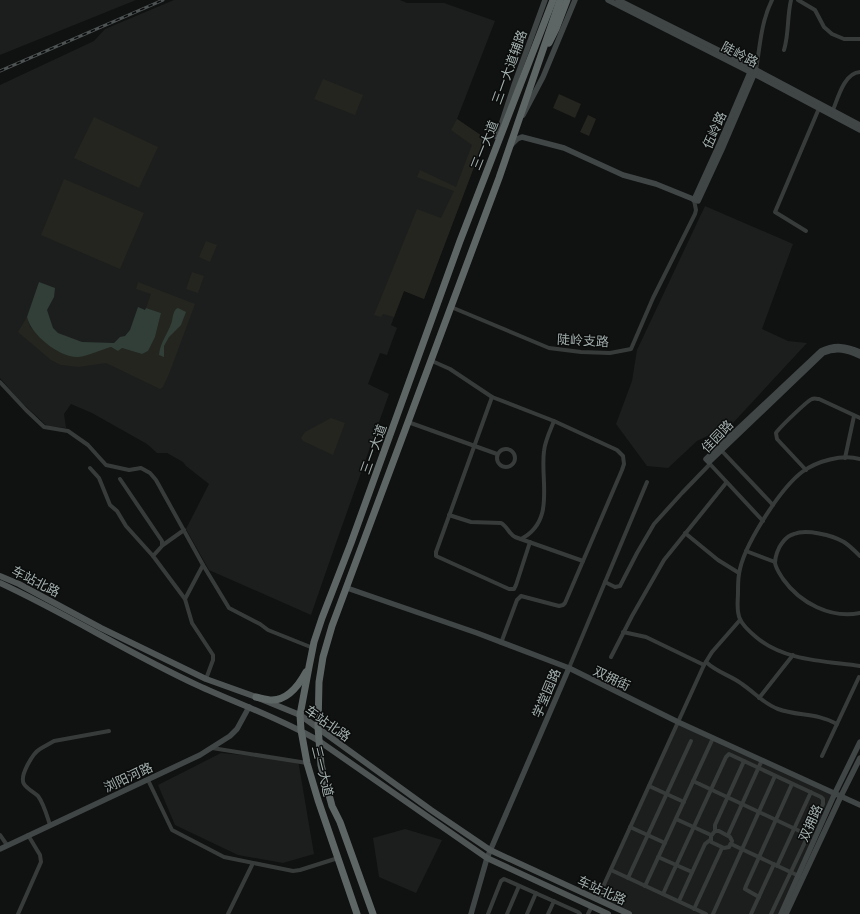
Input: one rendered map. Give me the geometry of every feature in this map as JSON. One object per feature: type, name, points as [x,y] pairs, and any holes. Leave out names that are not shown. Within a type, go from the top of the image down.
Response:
[{"type":"highway","name":"三一大道","points":[[357,914],[318,800],[307,762],[301,730],[300,715],[313,648],[322,618],[354,536],[489,164],[552,0]]},
{"type":"highway","name":"三一大道","points":[[373,914],[340,822],[332,806],[322,765],[318,727],[319,682],[323,657],[332,626],[452,307],[518,124],[560,0]]},
{"type":"highway","points":[[540,61],[556,29],[567,0]]},
{"type":"highway","points":[[256,697],[273,700],[290,694],[309,667]]},
{"type":"main road","name":"车站北路","points":[[0,576],[19,584],[101,628],[206,678],[300,715],[431,810],[490,850],[629,914]]},
{"type":"main road","name":"车站北路","points":[[0,583],[28,596],[102,637],[197,686],[250,707],[301,730],[487,858],[608,914]]},
{"type":"street","name":"三一大道辅路","points":[[489,164],[511,92],[545,0]]},
{"type":"street","points":[[574,0],[543,77],[518,124],[518,131],[523,135],[558,143],[620,171],[665,185],[697,200]]},
{"type":"street","name":"陡岭路","points":[[608,0],[753,71]]},
{"type":"street","name":"陡岭路","points":[[618,0],[820,106],[860,130]]},
{"type":"street","points":[[753,71],[762,29],[772,0]]},
{"type":"street","points":[[784,50],[791,0]]},
{"type":"street","points":[[798,0],[815,10],[824,27],[832,34],[844,38],[860,39]]},
{"type":"street","name":"伍岭路","points":[[697,200],[719,145],[753,71]]},
{"type":"street","points":[[833,110],[843,86],[851,75],[856,72],[860,72]]},
{"type":"street","points":[[806,231],[775,212],[820,106]]},
{"type":"street","name":"陡岭路","points":[[820,106],[833,110],[860,125]]},
{"type":"street","points":[[510,146],[514,141],[522,138],[557,145],[623,175],[656,184],[697,200]]},
{"type":"street","name":"陡岭支路","points":[[452,307],[549,348],[581,352],[610,353],[631,349],[653,298],[695,214],[697,200]]},
{"type":"street","name":"佳园路","points":[[720,449],[821,350],[839,346],[860,352]]},
{"type":"street","name":"佳园路","points":[[710,463],[706,459],[720,449],[823,353],[839,349],[860,356]]},
{"type":"street","points":[[432,360],[450,369],[492,397],[554,421],[622,453],[624,464],[622,470],[563,605],[559,606],[524,596],[518,598]]},
{"type":"street","points":[[0,382],[44,427],[68,431],[88,445],[106,465],[129,470],[141,468],[150,473],[156,480],[203,566],[229,608],[260,624],[268,630],[313,648]]},
{"type":"street","points":[[492,397],[449,515],[436,552],[436,556],[509,589],[514,589]]},
{"type":"street","points":[[806,470],[777,439],[776,436],[778,430],[814,399],[860,418]]},
{"type":"street","points":[[845,458],[854,416]]},
{"type":"street","points":[[520,539],[532,531],[543,508],[545,495],[543,452],[554,421]]},
{"type":"street","points":[[408,422],[497,454]]},
{"type":"street","points":[[507,448],[512,451],[515,459],[512,465],[503,467],[498,463],[497,454],[501,450],[507,448]]},
{"type":"street","points":[[720,449],[773,505]]},
{"type":"street","points":[[860,459],[845,458],[820,463],[806,470],[792,482],[773,505],[753,536],[746,551],[739,573],[738,605],[740,620],[749,631],[764,643],[779,651],[793,655],[860,666]]},
{"type":"street","points":[[605,582],[615,587],[620,586],[654,524],[710,463],[726,483],[763,521]]},
{"type":"street","points":[[90,468],[99,478],[110,505],[117,511],[126,526],[153,556],[185,599],[192,623],[213,655],[213,660],[206,678]]},
{"type":"street","points":[[120,479],[163,544]]},
{"type":"street","name":"学堂园路","points":[[471,914],[490,850],[569,668],[647,482]]},
{"type":"street","points":[[611,657],[623,632],[664,560],[726,483]]},
{"type":"street","points":[[449,515],[471,522],[504,524],[513,536],[583,561]]},
{"type":"street","points":[[153,556],[163,544],[184,530]]},
{"type":"street","points":[[860,556],[849,546],[836,538],[821,534],[801,532],[794,533],[783,541],[780,545],[775,562],[779,573],[793,591],[812,605],[821,609],[842,613],[860,613]]},
{"type":"street","points":[[685,533],[718,560],[739,573]]},
{"type":"street","points":[[501,643],[518,598],[514,589],[530,542]]},
{"type":"street","points":[[746,551],[775,562]]},
{"type":"street","points":[[185,599],[203,566]]},
{"type":"street","name":"双拥街","points":[[347,588],[569,668],[678,722],[860,805]]},
{"type":"street","points":[[598,900],[705,663],[740,620]]},
{"type":"street","points":[[623,632],[646,637],[705,663],[743,684],[759,698],[779,709],[824,718],[837,724]]},
{"type":"street","points":[[759,698],[793,655]]},
{"type":"street","points":[[822,756],[859,678]]},
{"type":"street","name":"浏阳河路","points":[[0,849],[200,755],[230,736],[237,729],[250,707]]},
{"type":"street","points":[[50,825],[39,797],[24,785],[22,780],[24,772],[33,756],[40,749],[48,746],[54,741],[109,731]]},
{"type":"street","points":[[645,886],[713,738]]},
{"type":"street","points":[[628,878],[691,741]]},
{"type":"street","name":"双拥路","points":[[786,914],[860,742]]},
{"type":"street","points":[[212,748],[307,762]]},
{"type":"street","points":[[663,894],[727,755],[731,755],[823,798],[824,802],[771,914]]},
{"type":"street","name":"双拥路","points":[[838,795],[860,758]]},
{"type":"street","points":[[728,835],[762,760]]},
{"type":"street","points":[[679,901],[705,844],[715,831],[715,825],[744,761]]},
{"type":"street","points":[[713,914],[775,776]]},
{"type":"street","points":[[148,780],[172,830],[224,856],[293,871],[338,857]]},
{"type":"street","points":[[693,781],[808,835]]},
{"type":"street","points":[[759,897],[747,891],[745,888],[792,784]]},
{"type":"street","points":[[649,786],[684,802]]},
{"type":"street","points":[[752,914],[811,792]]},
{"type":"street","points":[[676,818],[711,837],[713,843],[722,848],[727,848],[731,844],[731,838],[728,835],[715,831]]},
{"type":"street","points":[[630,827],[665,843]]},
{"type":"street","points":[[0,835],[7,845]]},
{"type":"street","points":[[18,914],[41,862],[40,855],[28,836]]},
{"type":"street","points":[[731,844],[801,877]]},
{"type":"street","points":[[694,909],[722,848]]},
{"type":"street","points":[[658,857],[692,872]]},
{"type":"street","points":[[228,914],[253,863]]},
{"type":"street","points":[[611,870],[706,914]]},
{"type":"street","name":"双拥路","points":[[781,914],[801,877]]},
{"type":"street","points":[[488,914],[502,880],[505,879],[580,914]]},
{"type":"street","points":[[507,914],[519,886]]},
{"type":"street","points":[[527,914],[536,893]]},
{"type":"street","points":[[548,914],[554,901]]},
{"type":"street","points":[[588,914],[592,906]]},
{"type":"shaded area","points":[[0,0],[136,0],[0,55]]},
{"type":"shaded area","points":[[174,0],[400,0],[407,3],[444,3],[495,21],[457,119],[485,138],[424,299],[404,291],[391,325],[397,328],[387,355],[380,353],[368,384],[389,394],[311,615],[209,570],[186,529],[209,484],[183,462],[167,453],[157,453],[147,444],[92,413],[71,404],[64,414],[66,428],[47,426],[19,400],[0,378],[0,85],[94,41],[105,29]]},
{"type":"shaded area","points":[[323,79],[363,95],[355,115],[314,99]]},
{"type":"shaded area","points":[[559,94],[581,104],[575,118],[553,108]]},
{"type":"shaded area","points":[[588,115],[596,119],[589,136],[580,132]]},
{"type":"shaded area","points":[[94,117],[158,147],[139,188],[74,158]]},
{"type":"shaded area","points":[[457,119],[485,138],[424,299],[404,291],[394,317],[383,314],[381,317],[374,315],[417,209],[441,218],[454,191],[417,177],[420,170],[456,187],[472,145],[451,130]]},
{"type":"shaded area","points":[[64,179],[144,213],[120,269],[41,235]]},
{"type":"shaded area","points":[[705,206],[793,244],[762,329],[788,341],[807,343],[732,424],[697,441],[668,468],[647,466],[616,424],[632,381],[637,350]]},
{"type":"shaded area","points":[[206,241],[217,245],[210,262],[199,257]]},
{"type":"shaded area","points":[[192,272],[204,276],[198,293],[186,289]]},
{"type":"shaded area","points":[[39,282],[55,288],[54,297],[47,310],[53,328],[58,333],[82,342],[114,343],[120,337],[125,336],[130,330],[138,307],[161,313],[155,337],[148,351],[142,354],[122,348],[118,351],[111,347],[78,357],[63,354],[55,350],[34,331],[27,317]]},
{"type":"shaded area","points":[[138,282],[195,304],[169,374],[163,387],[160,389],[106,363],[78,367],[61,365],[51,360],[18,332],[27,317],[30,327],[57,351],[87,355],[111,347],[118,351],[122,348],[142,354],[148,351],[155,337],[161,313],[146,308],[151,294],[136,289]]},
{"type":"shaded area","points":[[178,308],[186,312],[181,325],[169,337],[164,346],[164,357],[159,355],[161,347],[174,313]]},
{"type":"shaded area","points":[[331,418],[345,423],[333,455],[303,441],[301,438],[305,432]]},
{"type":"shaded area","points":[[678,722],[835,793],[780,914],[629,914],[597,900]]},
{"type":"shaded area","points":[[221,753],[298,760],[314,854],[283,863],[238,855],[175,825],[158,785]]},
{"type":"shaded area","points":[[405,829],[442,840],[416,893],[379,877],[373,838]]},
{"type":"railway","points":[[0,71],[163,0]]}]
